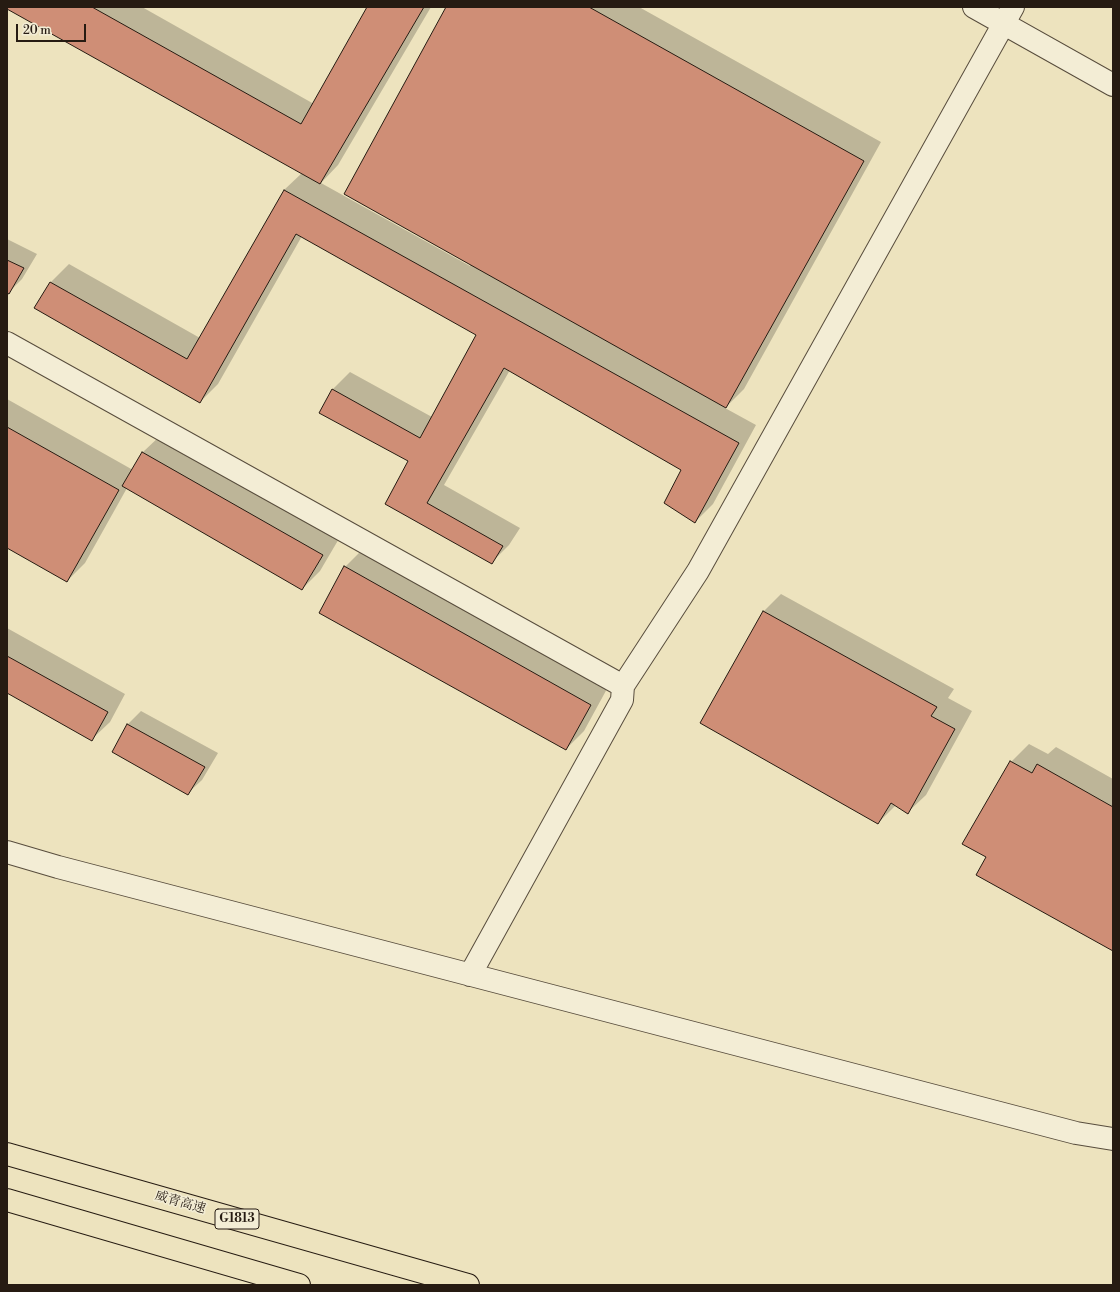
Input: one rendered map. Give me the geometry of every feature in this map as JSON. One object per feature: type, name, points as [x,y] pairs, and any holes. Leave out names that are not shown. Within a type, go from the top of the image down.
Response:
[{"type":"highway","name":"威青高速","points":[[7,1154],[468,1285]]},
{"type":"highway","points":[[7,1200],[299,1285]]},
{"type":"street","points":[[974,7],[1009,16],[1113,85]]},
{"type":"street","points":[[470,975],[622,700],[623,686],[698,571],[1009,16]]},
{"type":"street","points":[[7,344],[623,686]]},
{"type":"street","points":[[7,852],[58,867],[1076,1133],[1113,1139]]},
{"type":"building","points":[[7,7],[92,7],[301,124],[367,7],[424,7],[320,184],[7,9]]},
{"type":"building","points":[[446,7],[589,7],[864,161],[726,408],[344,194]]},
{"type":"building","points":[[284,190],[739,443],[695,523],[664,503],[681,470],[504,368],[427,503],[503,546],[492,564],[385,504],[408,461],[319,413],[332,389],[420,438],[476,335],[296,234],[200,403],[34,308],[50,282],[187,359]]},
{"type":"building","points":[[7,260],[24,268],[9,294],[7,293]]},
{"type":"building","points":[[7,427],[119,490],[67,582],[7,548]]},
{"type":"building","points":[[142,452],[323,555],[302,590],[122,486]]},
{"type":"building","points":[[344,566],[591,705],[566,750],[319,613]]},
{"type":"building","points":[[763,611],[937,707],[931,716],[955,729],[908,814],[891,803],[878,824],[700,723]]},
{"type":"building","points":[[7,656],[108,712],[92,741],[7,693]]},
{"type":"building","points":[[127,724],[205,767],[188,795],[112,752]]},
{"type":"building","points":[[1010,761],[1032,773],[1037,764],[1113,807],[1113,951],[976,875],[986,857],[962,844]]}]
